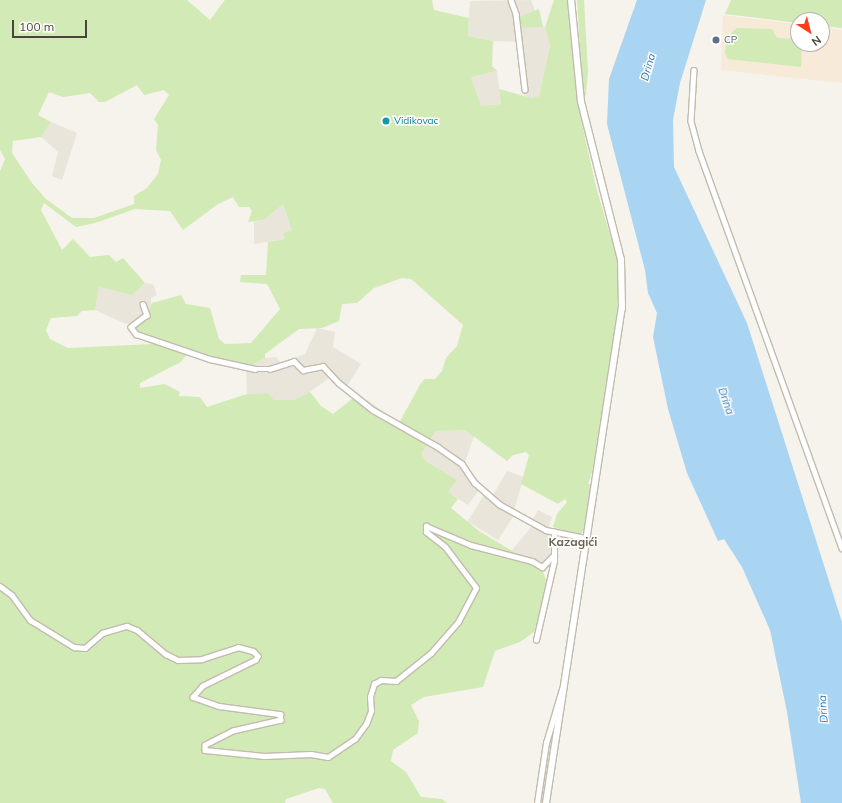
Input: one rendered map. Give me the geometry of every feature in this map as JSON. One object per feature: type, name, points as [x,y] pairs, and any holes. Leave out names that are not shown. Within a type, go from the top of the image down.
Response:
[{"type":"street","points":[[511,0],[516,14],[525,89]]},
{"type":"street","points":[[546,803],[562,689],[622,309],[621,260],[581,102],[571,0]]},
{"type":"street","points":[[694,70],[692,121],[699,151],[842,548]]},
{"type":"street","points":[[143,304],[147,315],[131,327],[136,334],[210,359],[255,369],[270,369],[294,361],[303,370],[323,366],[339,383],[374,410],[438,447],[462,464],[475,483],[499,504],[554,532],[586,538]]},
{"type":"street","points":[[0,586],[12,595],[30,620],[74,648],[85,648],[102,633],[127,626],[136,630],[166,654],[178,660],[202,659],[233,648],[253,651],[258,656],[256,660],[203,686],[192,697],[218,706],[280,714],[281,720],[233,731],[205,745],[205,750],[208,752],[229,751],[264,756],[311,754],[328,757],[355,739],[366,724],[371,711],[370,697],[374,684],[381,680],[396,681],[431,653],[458,622],[476,588],[445,547],[426,532],[426,526],[471,545],[532,561],[542,567],[554,555]]},
{"type":"street","points":[[536,640],[554,555],[554,532]]},
{"type":"street","points":[[537,803],[546,743],[562,689]]},
{"type":"shaded area","points":[[531,0],[535,11],[515,18],[545,27],[550,46],[539,96],[531,98],[524,96],[518,42],[493,41],[468,36],[470,1]]},
{"type":"shaded area","points":[[723,15],[790,23],[790,52],[830,52],[830,28],[842,30],[842,83],[721,70]]},
{"type":"shaded area","points":[[497,71],[501,104],[481,106],[471,77]]},
{"type":"shaded area","points":[[51,122],[77,133],[62,180],[52,176],[58,152],[41,137]]},
{"type":"shaded area","points":[[283,204],[292,231],[285,239],[254,244],[254,222],[264,220]]},
{"type":"shaded area","points":[[145,283],[153,284],[157,295],[151,298],[151,311],[146,319],[133,327],[95,310],[99,287],[132,295]]},
{"type":"shaded area","points":[[317,328],[335,332],[333,347],[361,364],[347,386],[333,375],[310,392],[293,400],[274,400],[268,393],[247,394],[246,369],[265,358],[276,357],[281,363],[305,354]]},
{"type":"shaded area","points":[[465,430],[474,436],[463,468],[479,490],[468,505],[448,492],[456,480],[427,462],[421,454],[436,431]]},
{"type":"shaded area","points":[[507,471],[524,477],[514,510],[492,497]]},
{"type":"shaded area","points":[[484,495],[515,514],[498,540],[468,521]]},
{"type":"shaded area","points":[[538,510],[552,517],[548,529],[532,520]]},
{"type":"shaded area","points":[[533,525],[551,535],[552,556],[542,565],[511,551]]},
{"type":"green space","points":[[0,0],[187,0],[210,20],[225,0],[432,0],[434,10],[469,18],[468,36],[493,41],[492,66],[497,71],[471,77],[481,106],[501,104],[499,89],[531,98],[539,96],[550,46],[545,27],[554,0],[567,0],[577,101],[596,187],[618,262],[617,311],[595,463],[588,484],[593,484],[584,529],[580,536],[553,527],[557,514],[567,502],[565,499],[558,504],[521,484],[529,455],[526,452],[513,455],[507,461],[465,430],[436,431],[421,454],[427,462],[457,480],[448,492],[458,499],[451,508],[479,531],[542,569],[548,586],[534,632],[520,642],[495,651],[483,687],[424,697],[411,705],[419,721],[418,733],[393,750],[391,761],[406,772],[421,797],[442,799],[447,803],[333,803],[325,789],[319,788],[286,799],[285,803],[0,803],[0,171],[5,159],[0,150]],"holes":[[[137,85],[144,95],[164,90],[169,95],[154,119],[158,125],[156,150],[161,160],[158,174],[147,188],[134,196],[134,204],[94,218],[72,218],[46,199],[32,183],[12,153],[13,141],[41,137],[51,122],[38,115],[49,92],[63,97],[90,93],[99,102],[105,102]],[[233,197],[239,207],[249,207],[252,211],[248,222],[264,220],[283,204],[292,231],[283,233],[285,239],[268,242],[266,275],[241,275],[240,282],[267,284],[280,309],[251,343],[225,344],[219,339],[210,308],[186,304],[181,295],[152,303],[146,319],[133,327],[136,337],[152,344],[68,348],[50,339],[46,330],[51,318],[77,316],[82,311],[95,310],[99,287],[132,295],[145,283],[123,258],[116,262],[109,255],[90,257],[73,239],[62,250],[41,210],[44,203],[76,227],[95,223],[135,209],[170,211],[183,230],[218,204]],[[402,278],[411,279],[463,325],[457,346],[446,358],[442,371],[435,379],[425,379],[421,383],[399,423],[358,394],[333,414],[321,406],[310,392],[293,400],[274,400],[268,393],[247,394],[207,407],[200,397],[179,396],[180,392],[165,384],[140,388],[140,383],[181,362],[188,353],[246,369],[265,358],[265,354],[299,329],[322,328],[339,321],[342,304],[357,303],[374,288]]]},
{"type":"green space","points":[[577,0],[584,0],[588,72],[586,95],[583,96]]},
{"type":"green space","points":[[731,0],[842,0],[842,28],[830,27],[830,12],[790,12],[790,22],[725,14]]},
{"type":"green space","points":[[539,9],[543,27],[516,28],[515,18]]},
{"type":"green space","points":[[737,28],[772,29],[777,38],[790,39],[790,52],[802,52],[801,67],[728,59],[725,53],[727,37]]},
{"type":"water","name":"Drina","points":[[637,0],[706,0],[680,83],[673,120],[674,167],[747,323],[842,622],[842,803],[801,803],[787,712],[770,630],[742,567],[724,539],[718,541],[687,473],[668,409],[653,337],[657,313],[648,293],[645,270],[607,124],[609,79]]},
{"type":"place","name":"CP","points":[[716,40]]},
{"type":"place","name":"Vidikovac","points":[[386,121]]},
{"type":"district","name":"Kazagići","points":[[573,542]]}]
